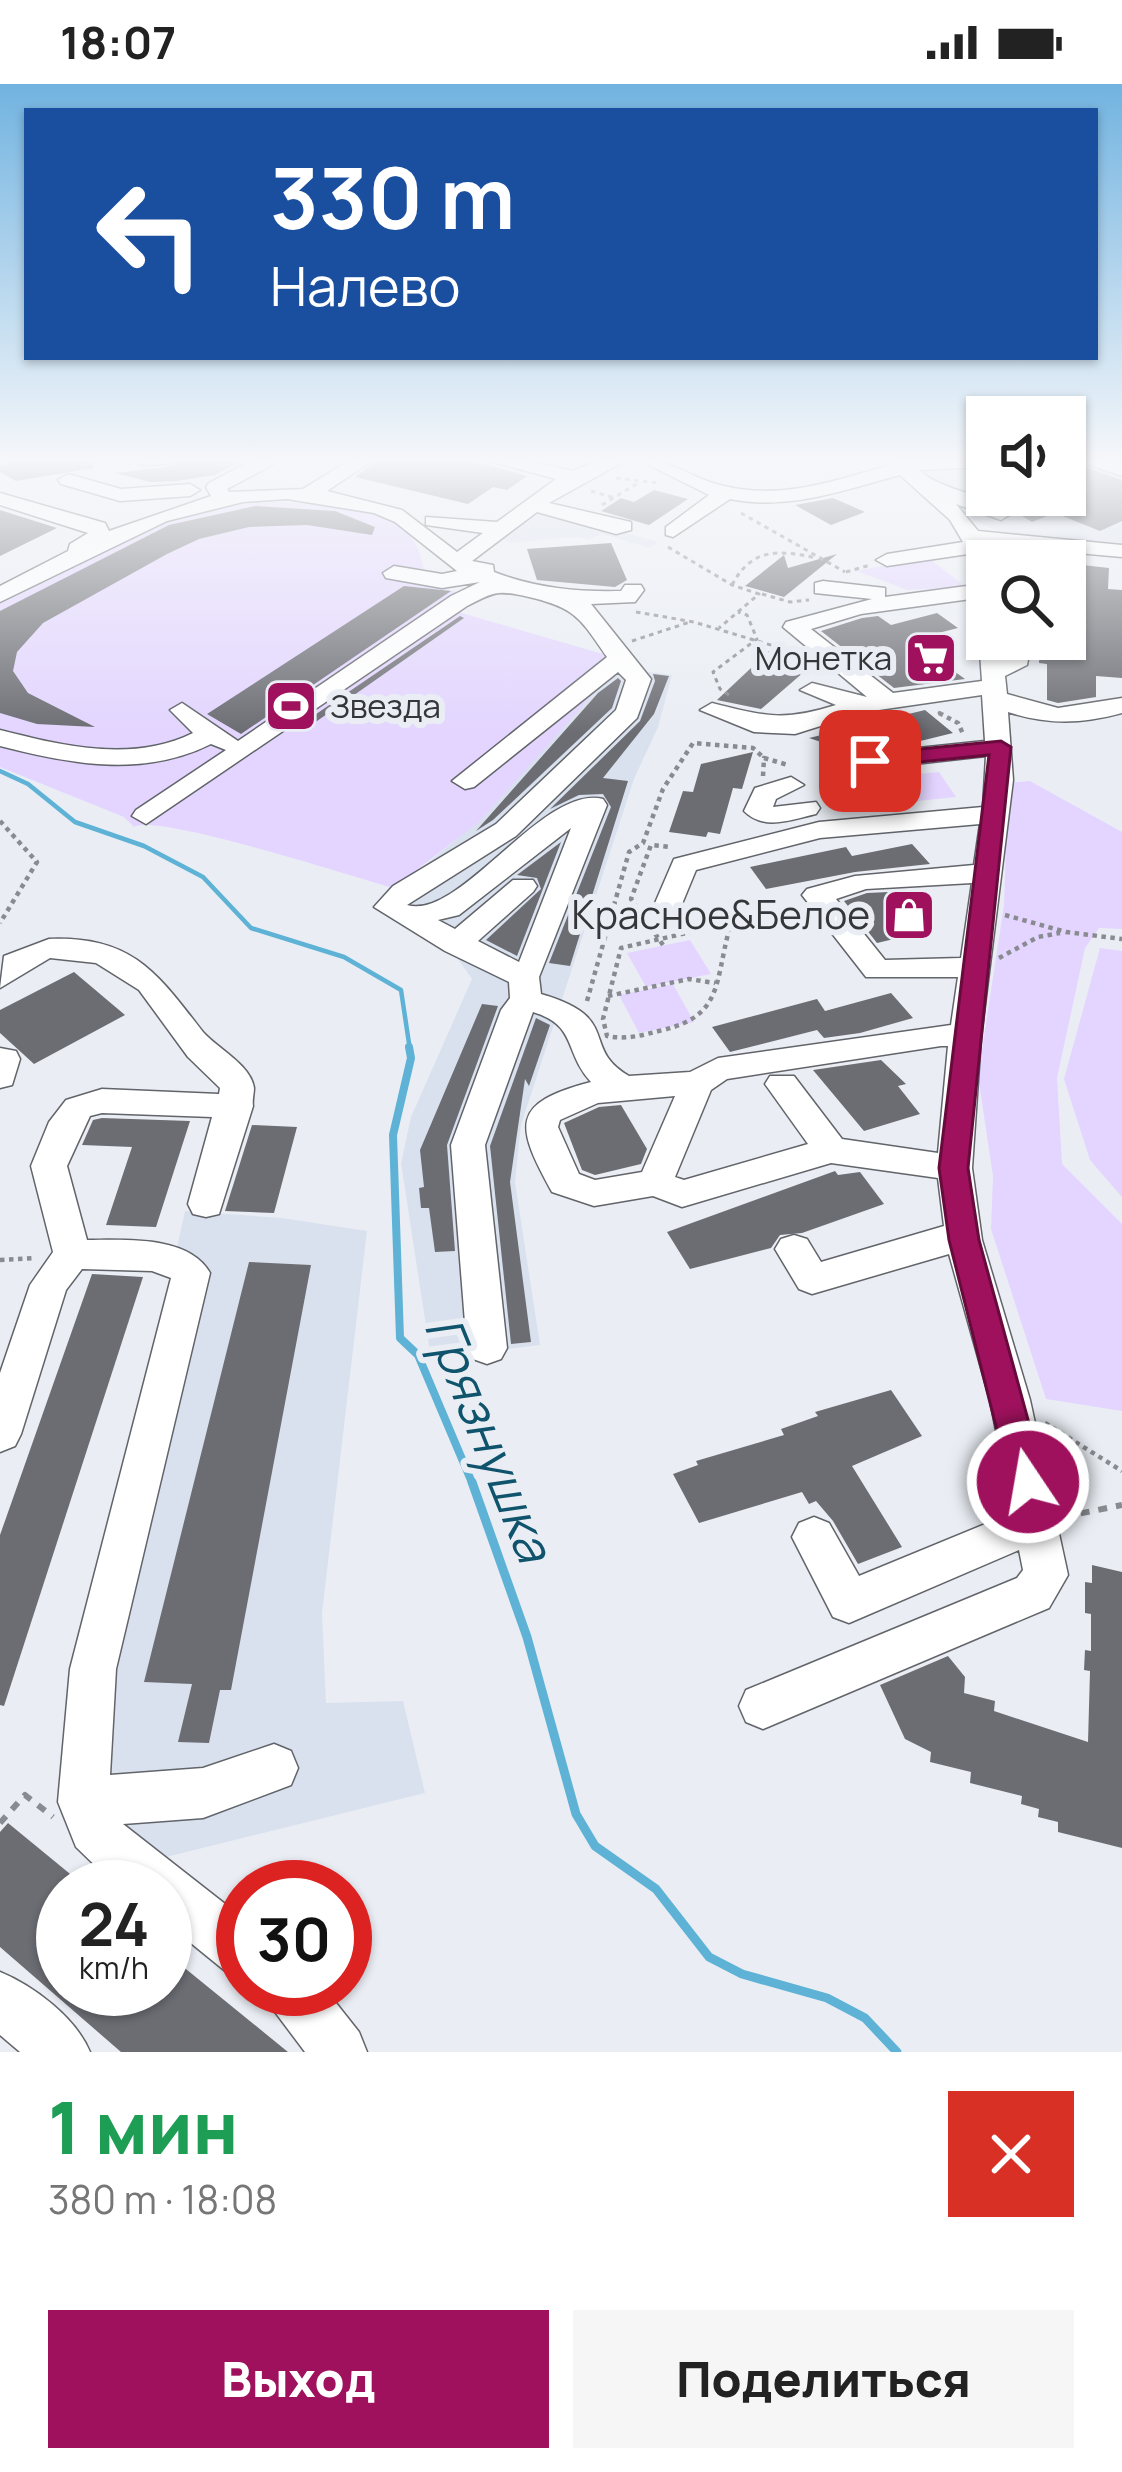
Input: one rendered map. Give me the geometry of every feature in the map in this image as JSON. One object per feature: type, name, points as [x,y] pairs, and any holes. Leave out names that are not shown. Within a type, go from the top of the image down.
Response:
[{"type":"street","points":[[0,595],[74,550]]},
{"type":"street","points":[[0,585],[81,550]]},
{"type":"street","points":[[443,550],[465,566],[584,606],[614,656],[639,679],[628,713],[506,830],[403,892],[389,907],[564,1011],[582,1026],[588,1061],[602,1077],[624,1087]]},
{"type":"street","points":[[394,573],[442,581],[465,566],[476,550]]},
{"type":"street","points":[[1086,550],[1122,550]]},
{"type":"street","points":[[887,560],[966,553]]},
{"type":"street","points":[[146,816],[500,576]]},
{"type":"street","points":[[823,588],[951,596]]},
{"type":"street","points":[[883,703],[794,627],[858,608],[966,594]]},
{"type":"street","points":[[570,600],[633,600]]},
{"type":"street","points":[[465,781],[614,656]]},
{"type":"street","points":[[712,710],[774,728],[795,726],[994,673]]},
{"type":"street","points":[[994,673],[1050,718],[1084,717],[1122,705]]},
{"type":"street","points":[[763,1706],[1040,1589],[1046,1567],[1010,1400],[964,1240],[954,1168],[965,1037],[995,814],[985,747],[994,673]]},
{"type":"street","points":[[812,690],[883,703]]},
{"type":"street","points":[[182,710],[210,734],[244,749]]},
{"type":"street","points":[[0,738],[101,758],[182,750],[210,734]]},
{"type":"street","points":[[870,761],[985,747]]},
{"type":"street","points":[[668,910],[684,865],[792,790],[995,814]]},
{"type":"street","points":[[409,919],[449,909],[551,827],[593,805],[469,1144],[468,1181],[487,1348]]},
{"type":"street","points":[[974,967],[878,970],[817,895],[865,884],[986,873]]},
{"type":"street","points":[[456,944],[523,886]]},
{"type":"street","points":[[0,978],[13,962],[59,945],[76,945],[144,977],[204,1053],[233,1078],[236,1106],[206,1204]]},
{"type":"street","points":[[954,1168],[831,1150],[682,1194],[656,1183],[594,1193],[565,1183],[541,1127],[544,1114],[557,1104],[624,1087],[697,1083],[718,1070],[941,1035],[965,1037]]},
{"type":"street","points":[[0,1059],[4,1059],[0,1077]]},
{"type":"street","points":[[656,1183],[697,1083]]},
{"type":"street","points":[[782,1084],[831,1150]]},
{"type":"street","points":[[72,1254],[49,1166],[66,1122],[78,1108],[102,1101],[236,1106]]},
{"type":"street","points":[[794,1250],[812,1279],[941,1240],[964,1240]]},
{"type":"street","points":[[0,1434],[12,1375],[49,1285],[72,1254]]},
{"type":"street","points":[[62,1805],[191,1273],[182,1264],[166,1260],[72,1254]]},
{"type":"street","points":[[814,1538],[849,1602],[1037,1522]]},
{"type":"street","points":[[62,1805],[202,1793],[274,1768]]},
{"type":"street","points":[[62,1805],[86,1820],[129,1860]]},
{"type":"street","points":[[192,1910],[216,1929]]},
{"type":"street","points":[[0,1999],[62,2052]]},
{"type":"street","points":[[312,2016],[339,2052]]},
{"type":"path","points":[[673,550],[732,585],[790,602],[808,601],[823,588]]},
{"type":"path","points":[[806,550],[845,572]]},
{"type":"path","points":[[732,585],[741,564],[758,553],[786,552],[821,559]]},
{"type":"path","points":[[719,629],[759,594]]},
{"type":"path","points":[[633,600],[814,658],[827,653]]},
{"type":"path","points":[[738,612],[747,615],[756,640]]},
{"type":"path","points":[[614,656],[669,626],[694,622]]},
{"type":"path","points":[[712,672],[756,640]]},
{"type":"path","points":[[883,703],[931,709],[958,723],[985,747]]},
{"type":"path","points":[[573,1019],[584,1011],[629,852],[643,844],[663,789],[689,746],[700,741],[753,748],[792,790]]},
{"type":"path","points":[[0,821],[38,862],[0,923]]},
{"type":"path","points":[[981,908],[1066,932],[1122,940]]},
{"type":"path","points":[[708,928],[729,930],[715,983],[708,1009],[693,1023],[624,1039],[604,1032],[608,996],[624,945],[708,928]]},
{"type":"path","points":[[974,967],[1038,937],[1066,932]]},
{"type":"path","points":[[608,996],[688,979],[715,983]]},
{"type":"path","points":[[1010,1400],[1122,1471]]},
{"type":"path","points":[[1037,1522],[1122,1505]]},
{"type":"path","points":[[0,1823],[25,1796],[62,1805]]},
{"type":"shaded area","name":"Звезда","points":[[104,550],[418,550],[424,573],[416,580],[462,594],[455,611],[610,656],[606,680],[479,822],[393,888],[216,837],[150,825],[134,827],[124,817],[0,767],[0,602]]},
{"type":"shaded area","points":[[927,557],[966,587],[907,590],[857,571]]},
{"type":"shaded area","points":[[610,673],[672,675],[658,727],[634,779],[521,1125],[515,1182],[540,1345],[431,1359],[401,1163],[411,1117],[472,979],[455,955],[376,905],[479,821]]},
{"type":"shaded area","points":[[939,772],[956,797],[860,807],[845,781]]},
{"type":"shaded area","points":[[1030,781],[1122,832],[1122,929],[1099,928],[1085,948],[1057,1078],[1062,1164],[1122,1224],[1122,1411],[1046,1399],[991,1229],[993,1176],[978,1076],[1004,905],[1008,783]]},
{"type":"shaded area","points":[[690,940],[711,974],[646,987],[627,953]]},
{"type":"shaded area","points":[[1100,948],[1122,951],[1122,1197],[1090,1160],[1064,1079]]},
{"type":"shaded area","points":[[673,984],[694,1022],[639,1033],[619,995]]},
{"type":"shaded area","points":[[185,1211],[282,1218],[367,1231],[322,1613],[326,1703],[403,1701],[425,1793],[154,1860],[58,1785]]},
{"type":"building","points":[[120,550],[176,550],[43,623],[17,652],[13,671],[28,693],[95,727],[37,724],[0,713],[0,611]]},
{"type":"building","points":[[527,550],[614,550],[627,580],[615,587],[537,580]]},
{"type":"building","points":[[837,554],[784,597],[745,586],[784,555],[788,568]]},
{"type":"building","points":[[1086,565],[1109,568],[1108,589],[1122,590],[1122,678],[1096,676],[1096,697],[1058,703],[1047,700],[1047,664],[1039,663],[1086,660]]},
{"type":"building","points":[[404,586],[451,591],[241,734],[207,714]]},
{"type":"building","points":[[937,613],[958,628],[911,640],[965,679],[894,688],[821,631],[862,618],[878,616],[891,625]]},
{"type":"building","points":[[460,616],[464,618],[307,728],[300,725]]},
{"type":"building","points":[[769,651],[812,665],[761,709],[717,700]]},
{"type":"building","points":[[653,674],[669,676],[654,714],[603,778],[628,781],[570,966],[549,963],[611,807],[603,794],[579,795],[550,809],[640,721],[655,681]]},
{"type":"building","points":[[618,678],[612,708],[476,831],[598,693]]},
{"type":"building","points":[[925,710],[953,733],[904,745],[891,738],[845,750],[809,738]]},
{"type":"building","points":[[753,752],[742,789],[733,788],[720,834],[669,832],[683,791],[693,792],[701,764]]},
{"type":"building","points":[[561,842],[517,956],[486,940],[541,889],[537,878],[517,875]]},
{"type":"building","points":[[912,844],[930,864],[766,889],[750,867],[846,847],[852,856]]},
{"type":"building","points":[[910,891],[928,912],[918,914],[932,930],[877,943],[844,901],[867,893]]},
{"type":"building","points":[[74,972],[125,1015],[34,1064],[0,1033],[0,1010]]},
{"type":"building","points":[[891,993],[913,1018],[860,1033],[824,1038],[817,1030],[730,1052],[712,1027],[817,999],[825,1011]]},
{"type":"building","points":[[482,1004],[498,1006],[447,1145],[455,1251],[435,1252],[429,1208],[421,1208],[420,1150]]},
{"type":"building","points":[[536,1018],[550,1025],[529,1086],[525,1079],[510,1182],[531,1342],[511,1344],[490,1146]]},
{"type":"building","points":[[881,1060],[906,1084],[898,1086],[920,1114],[864,1131],[813,1070]]},
{"type":"building","points":[[621,1105],[647,1149],[641,1164],[595,1175],[582,1170],[564,1123],[599,1107]]},
{"type":"building","points":[[93,1120],[190,1121],[156,1227],[106,1225],[132,1147],[82,1145]]},
{"type":"building","points":[[252,1125],[297,1127],[274,1213],[225,1211]]},
{"type":"building","points":[[835,1171],[838,1175],[860,1172],[884,1204],[802,1233],[780,1235],[771,1248],[690,1269],[667,1232]]},
{"type":"building","points":[[249,1262],[311,1265],[231,1690],[220,1690],[209,1743],[178,1742],[192,1684],[144,1682]]},
{"type":"building","points":[[92,1274],[143,1277],[4,1706],[0,1705],[0,1535]]},
{"type":"building","points":[[891,1390],[922,1436],[852,1466],[902,1547],[858,1564],[833,1521],[816,1501],[809,1504],[802,1492],[699,1523],[673,1474],[698,1465],[696,1461],[784,1435],[781,1429],[818,1416],[815,1412]]},
{"type":"building","points":[[1092,1565],[1122,1572],[1122,1848],[1058,1832],[1058,1822],[1038,1817],[1039,1809],[1021,1804],[1022,1796],[970,1783],[971,1772],[930,1762],[931,1752],[905,1739],[880,1685],[948,1656],[965,1677],[964,1693],[995,1701],[994,1711],[1088,1742],[1090,1671],[1084,1670],[1085,1650],[1091,1651],[1091,1614],[1085,1613],[1085,1582],[1092,1583]]},
{"type":"building","points":[[8,1823],[53,1860],[36,1860],[36,1978],[0,1947],[0,1832]]},
{"type":"building","points":[[192,1974],[216,1993],[216,2016],[244,2016],[288,2052],[121,2052],[80,2016],[192,2016]]},
{"type":"waterway","name":"Грязнушка","points":[[0,771],[28,784],[75,822],[144,846],[203,877],[251,928],[344,957],[401,990],[410,1050]]},
{"type":"waterway","name":"Грязнушка","points":[[409,1047],[411,1058],[393,1135],[400,1338],[418,1355],[473,1485]]},
{"type":"waterway","name":"Грязнушка","points":[[472,1482],[527,1637],[576,1814],[595,1846],[656,1889],[709,1957],[742,1974],[827,1998],[865,2018],[897,2052]]},
{"type":"place","name":"Монетка","points":[[931,658]]},
{"type":"place","name":"Звезда","points":[[291,706]]},
{"type":"place","name":"Красное&Белое","points":[[909,915]]},
{"type":"route","points":[[870,761],[1001,747],[965,1037],[954,1168],[964,1240],[1028,1482]]}]
